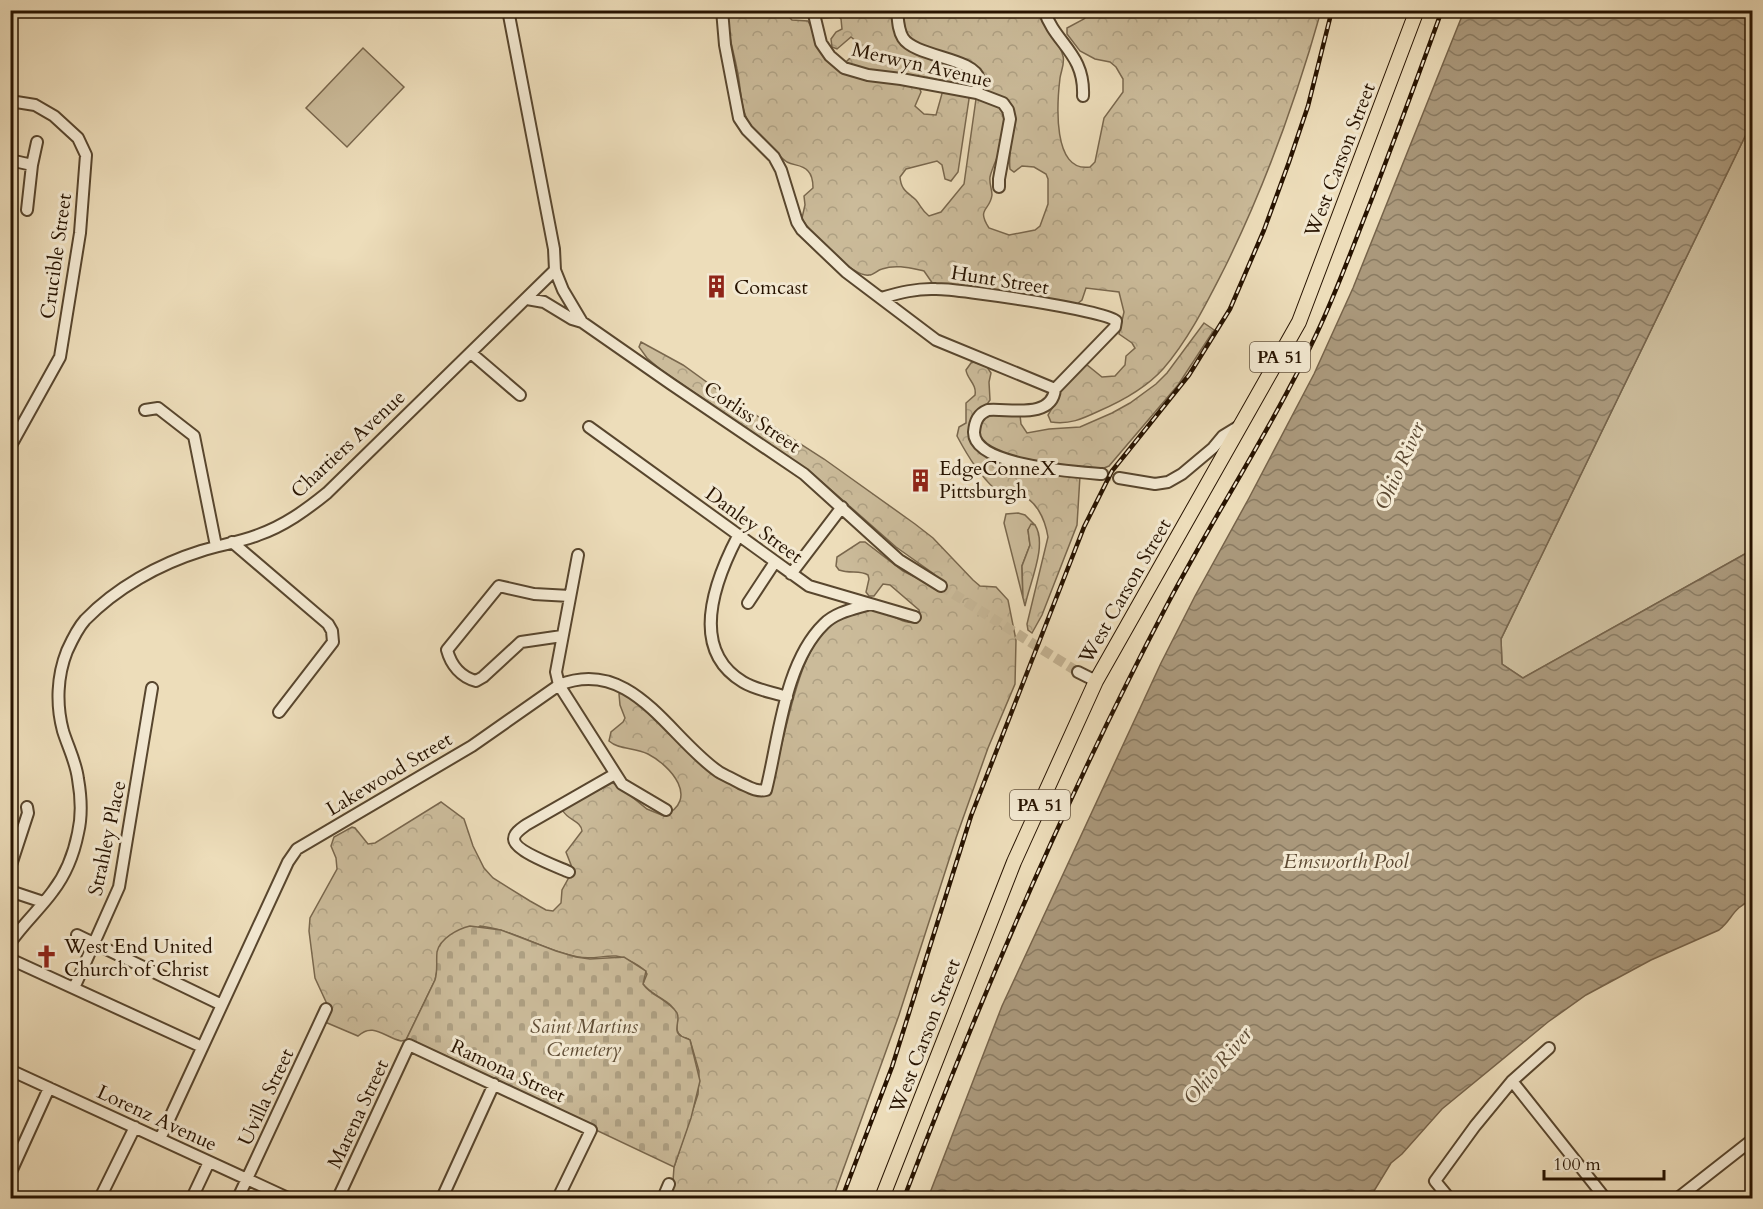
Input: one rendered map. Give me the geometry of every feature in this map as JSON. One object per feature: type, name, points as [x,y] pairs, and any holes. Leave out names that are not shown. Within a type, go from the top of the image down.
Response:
[{"type":"main road","name":"West Carson Street","points":[[882,1198],[1014,862],[1096,681],[1244,423],[1299,322],[1418,10]]},
{"type":"street","points":[[508,10],[555,249],[555,270]]},
{"type":"street","points":[[722,10],[724,45],[739,118],[747,130],[774,157],[781,170],[797,222],[816,246],[846,272],[936,340],[1055,389],[1052,399],[1045,406],[1029,410],[988,410],[982,413],[977,418],[976,442],[994,456],[1016,463],[1102,474]]},
{"type":"street","name":"Merwyn Avenue","points":[[813,10],[821,43],[830,56],[844,68],[868,75],[901,78],[977,93],[1003,103],[1010,119],[999,188]]},
{"type":"street","points":[[897,10],[899,30],[904,39],[914,48],[961,63],[975,71],[979,79],[977,93]]},
{"type":"street","points":[[1044,10],[1048,22],[1074,57],[1083,83],[1083,96]]},
{"type":"street","name":"Crucible Street","points":[[10,101],[35,105],[54,116],[78,138],[86,155],[86,165],[80,233],[60,357],[10,447]]},
{"type":"street","points":[[27,210],[37,142]]},
{"type":"street","points":[[10,160],[32,165]]},
{"type":"street","name":"Chartiers Avenue","points":[[10,943],[53,891],[66,869],[79,831],[81,797],[78,777],[59,711],[60,675],[63,660],[85,621],[132,583],[175,560],[258,535],[293,518],[309,507],[327,493],[555,270]]},
{"type":"street","name":"Corliss Street","points":[[555,270],[563,290],[582,322],[804,474],[899,560],[941,586]]},
{"type":"street","name":"Hunt Street","points":[[881,298],[925,289],[974,292],[1094,312],[1113,318],[1116,321],[1116,327],[1055,389]]},
{"type":"street","points":[[527,299],[544,302],[572,319],[582,322]]},
{"type":"street","points":[[471,353],[520,394]]},
{"type":"street","points":[[145,410],[158,408],[194,436],[216,546]]},
{"type":"street","points":[[1119,478],[1155,484],[1168,482],[1182,474],[1213,448],[1223,436],[1244,423]]},
{"type":"street","name":"Danley Street","points":[[589,427],[809,586],[915,617]]},
{"type":"street","points":[[791,574],[842,507]]},
{"type":"street","points":[[738,536],[724,563],[712,610],[710,634],[722,664],[743,682],[787,697],[807,647],[824,624],[843,611],[870,604]]},
{"type":"street","points":[[232,542],[328,624],[332,630],[333,642],[279,712]]},
{"type":"street","points":[[578,555],[556,672],[559,685],[622,784],[666,810]]},
{"type":"street","points":[[748,603],[775,562]]},
{"type":"street","points":[[562,636],[520,642],[476,681],[470,680],[458,671],[450,661],[447,650],[499,586],[534,594],[570,596]]},
{"type":"street","points":[[1078,672],[1096,681]]},
{"type":"street","name":"Lakewood Street","points":[[160,1139],[288,862],[297,849],[472,746],[559,685],[572,680],[592,678],[629,690],[654,710],[720,773],[759,791],[766,790],[787,697]]},
{"type":"street","name":"Strahley Place","points":[[74,988],[119,887],[152,688]]},
{"type":"street","points":[[569,872],[522,850],[515,842],[516,833],[615,774]]},
{"type":"street","points":[[10,868],[28,813],[27,807]]},
{"type":"street","points":[[10,891],[43,902]]},
{"type":"street","points":[[77,935],[222,1005]]},
{"type":"street","points":[[10,959],[202,1047]]},
{"type":"street","name":"Uvilla Street","points":[[238,1198],[326,1009]]},
{"type":"street","name":"Ramona Street","points":[[409,1045],[591,1130],[558,1198]]},
{"type":"street","name":"Marena Street","points":[[338,1198],[409,1045]]},
{"type":"street","points":[[1449,1198],[1435,1181],[1475,1126],[1512,1081],[1549,1048]]},
{"type":"street","name":"Lorenz Avenue","points":[[10,1070],[288,1198]]},
{"type":"street","points":[[1512,1081],[1605,1198]]},
{"type":"street","points":[[442,1198],[494,1084]]},
{"type":"street","points":[[10,1174],[49,1088]]},
{"type":"street","points":[[100,1198],[135,1127]]},
{"type":"street","points":[[1678,1198],[1752,1140]]},
{"type":"street","points":[[192,1198],[209,1162]]},
{"type":"street","points":[[663,1198],[669,1184]]},
{"type":"green space","points":[[819,10],[885,11],[891,15],[898,33],[976,78],[975,91],[868,73],[845,63],[856,52],[857,42],[851,37],[837,49],[832,47],[831,39],[836,32],[842,29],[841,19],[839,17],[823,18]]},
{"type":"green space","points":[[727,11],[790,11],[792,20],[808,21],[822,52],[842,70],[866,77],[918,84],[921,92],[915,106],[924,114],[936,115],[943,90],[967,94],[969,99],[958,172],[951,181],[945,179],[942,165],[937,161],[906,169],[900,177],[903,188],[929,216],[941,212],[964,184],[976,99],[993,101],[1002,107],[1007,116],[1007,125],[990,177],[992,195],[984,217],[989,228],[1009,235],[1035,230],[1040,226],[1048,204],[1046,174],[1034,167],[1022,166],[1014,172],[1010,169],[1013,119],[1007,102],[979,91],[982,80],[973,68],[916,44],[905,29],[901,11],[1040,11],[1044,23],[1061,50],[1063,59],[1058,119],[1063,148],[1069,159],[1078,166],[1090,167],[1095,162],[1104,118],[1123,92],[1123,79],[1116,67],[1110,62],[1095,59],[1080,51],[1067,34],[1067,28],[1084,19],[1092,11],[1321,11],[1301,77],[1267,173],[1225,267],[1189,333],[1163,369],[1141,388],[1087,417],[1058,423],[1051,422],[1048,415],[1066,381],[1078,368],[1081,369],[1087,365],[1102,377],[1115,376],[1125,365],[1126,356],[1135,348],[1119,334],[1124,312],[1119,292],[1086,288],[1082,300],[1077,304],[933,284],[924,271],[908,268],[887,268],[869,275],[862,274],[843,262],[822,243],[802,218],[805,205],[804,196],[813,188],[809,173],[803,167],[783,159],[756,132],[746,117],[729,33]]},
{"type":"green space","points":[[363,48],[404,87],[347,147],[306,108]]},
{"type":"green space","points":[[1752,122],[1752,550],[1523,678],[1502,664],[1501,639]]},
{"type":"green space","points":[[1204,323],[1214,330],[1178,385],[1109,466],[1099,470],[1023,460],[995,451],[985,445],[980,438],[978,424],[987,414],[1020,415],[1021,424],[1027,433],[1080,427],[1112,413],[1156,384],[1167,373]]},
{"type":"green space","points":[[641,342],[683,365],[726,396],[824,459],[933,538],[980,586],[996,587],[1008,600],[1016,640],[1015,684],[988,748],[956,838],[899,1015],[833,1198],[700,1198],[690,1192],[681,1198],[667,1198],[673,1181],[674,1167],[698,1094],[699,1071],[690,1040],[681,1036],[677,1031],[677,1016],[673,1008],[646,988],[643,984],[647,974],[645,971],[624,958],[616,956],[578,957],[493,928],[480,926],[438,966],[435,980],[406,1040],[401,1041],[374,1030],[363,1032],[358,1036],[325,1022],[331,1006],[327,1004],[315,978],[309,931],[310,918],[337,869],[336,858],[331,846],[334,837],[352,827],[368,844],[375,843],[441,802],[464,819],[473,846],[484,868],[493,878],[546,910],[553,911],[561,903],[562,890],[573,870],[566,852],[582,831],[579,825],[565,814],[564,808],[612,783],[647,809],[664,816],[675,809],[680,801],[681,792],[678,783],[673,774],[657,759],[638,750],[617,746],[609,741],[611,732],[625,718],[619,694],[623,692],[628,694],[716,777],[755,795],[769,790],[803,668],[827,627],[844,615],[868,609],[883,612],[907,622],[919,621],[919,610],[890,585],[883,584],[874,596],[869,596],[866,592],[868,575],[839,570],[836,566],[837,557],[860,542],[865,542],[903,571],[939,589],[938,579],[934,574],[896,547],[813,474],[660,369],[647,358],[639,347]]},
{"type":"green space","points":[[974,362],[987,367],[991,373],[990,400],[985,407],[975,446],[996,461],[1009,465],[1080,476],[1077,525],[1042,615],[1032,633],[1028,630],[1027,624],[1048,537],[1047,530],[1038,510],[1029,500],[1017,494],[1001,493],[989,483],[957,436],[959,427],[966,423],[966,403],[975,395],[975,388],[966,370]]},
{"type":"green space","points":[[1006,514],[1025,515],[1035,525],[1033,524],[1028,530],[1030,545],[1022,566],[1023,598],[1004,523]]},
{"type":"green space","points":[[1031,524],[1035,525],[1038,533],[1039,554],[1025,606],[1022,566],[1030,545],[1028,530]]},
{"type":"green space","name":"Saint Martins Cemetery","points":[[470,926],[501,930],[576,957],[590,959],[624,957],[646,971],[643,984],[677,1013],[678,1034],[690,1040],[700,1081],[691,1118],[674,1167],[406,1040],[435,980],[439,947],[450,935]]},
{"type":"water","name":"Emsworth Pool","points":[[1464,11],[1752,11],[1752,122],[1501,639],[1502,664],[1523,678],[1752,550],[1752,900],[1736,910],[1719,930],[1651,960],[1586,995],[1548,1022],[1442,1109],[1402,1154],[1391,1163],[1374,1191],[1366,1198],[928,1198],[1002,1006],[1161,663],[1314,374],[1353,288]]},
{"type":"tunnel","points":[[1102,474],[1119,478]]},
{"type":"tunnel","points":[[941,586],[1078,672]]},
{"type":"railway","points":[[842,1198],[892,1067],[971,816],[1084,527],[1112,471],[1189,375],[1230,309],[1264,230],[1289,162],[1308,106],[1332,10]]},
{"type":"railway","points":[[904,1198],[994,972],[1094,750],[1167,605],[1281,404],[1324,318],[1371,201],[1442,10]]},
{"type":"place","name":"Comcast","points":[[716,287]]},
{"type":"place","name":"EdgeConneX Pittsburgh","points":[[921,480]]},
{"type":"place","name":"West End United Church of Christ","points":[[46,957]]},
{"type":"water label","name":"Ohio River","points":[[1400,466]]},
{"type":"water label","name":"Ohio River","points":[[1218,1066]]}]
